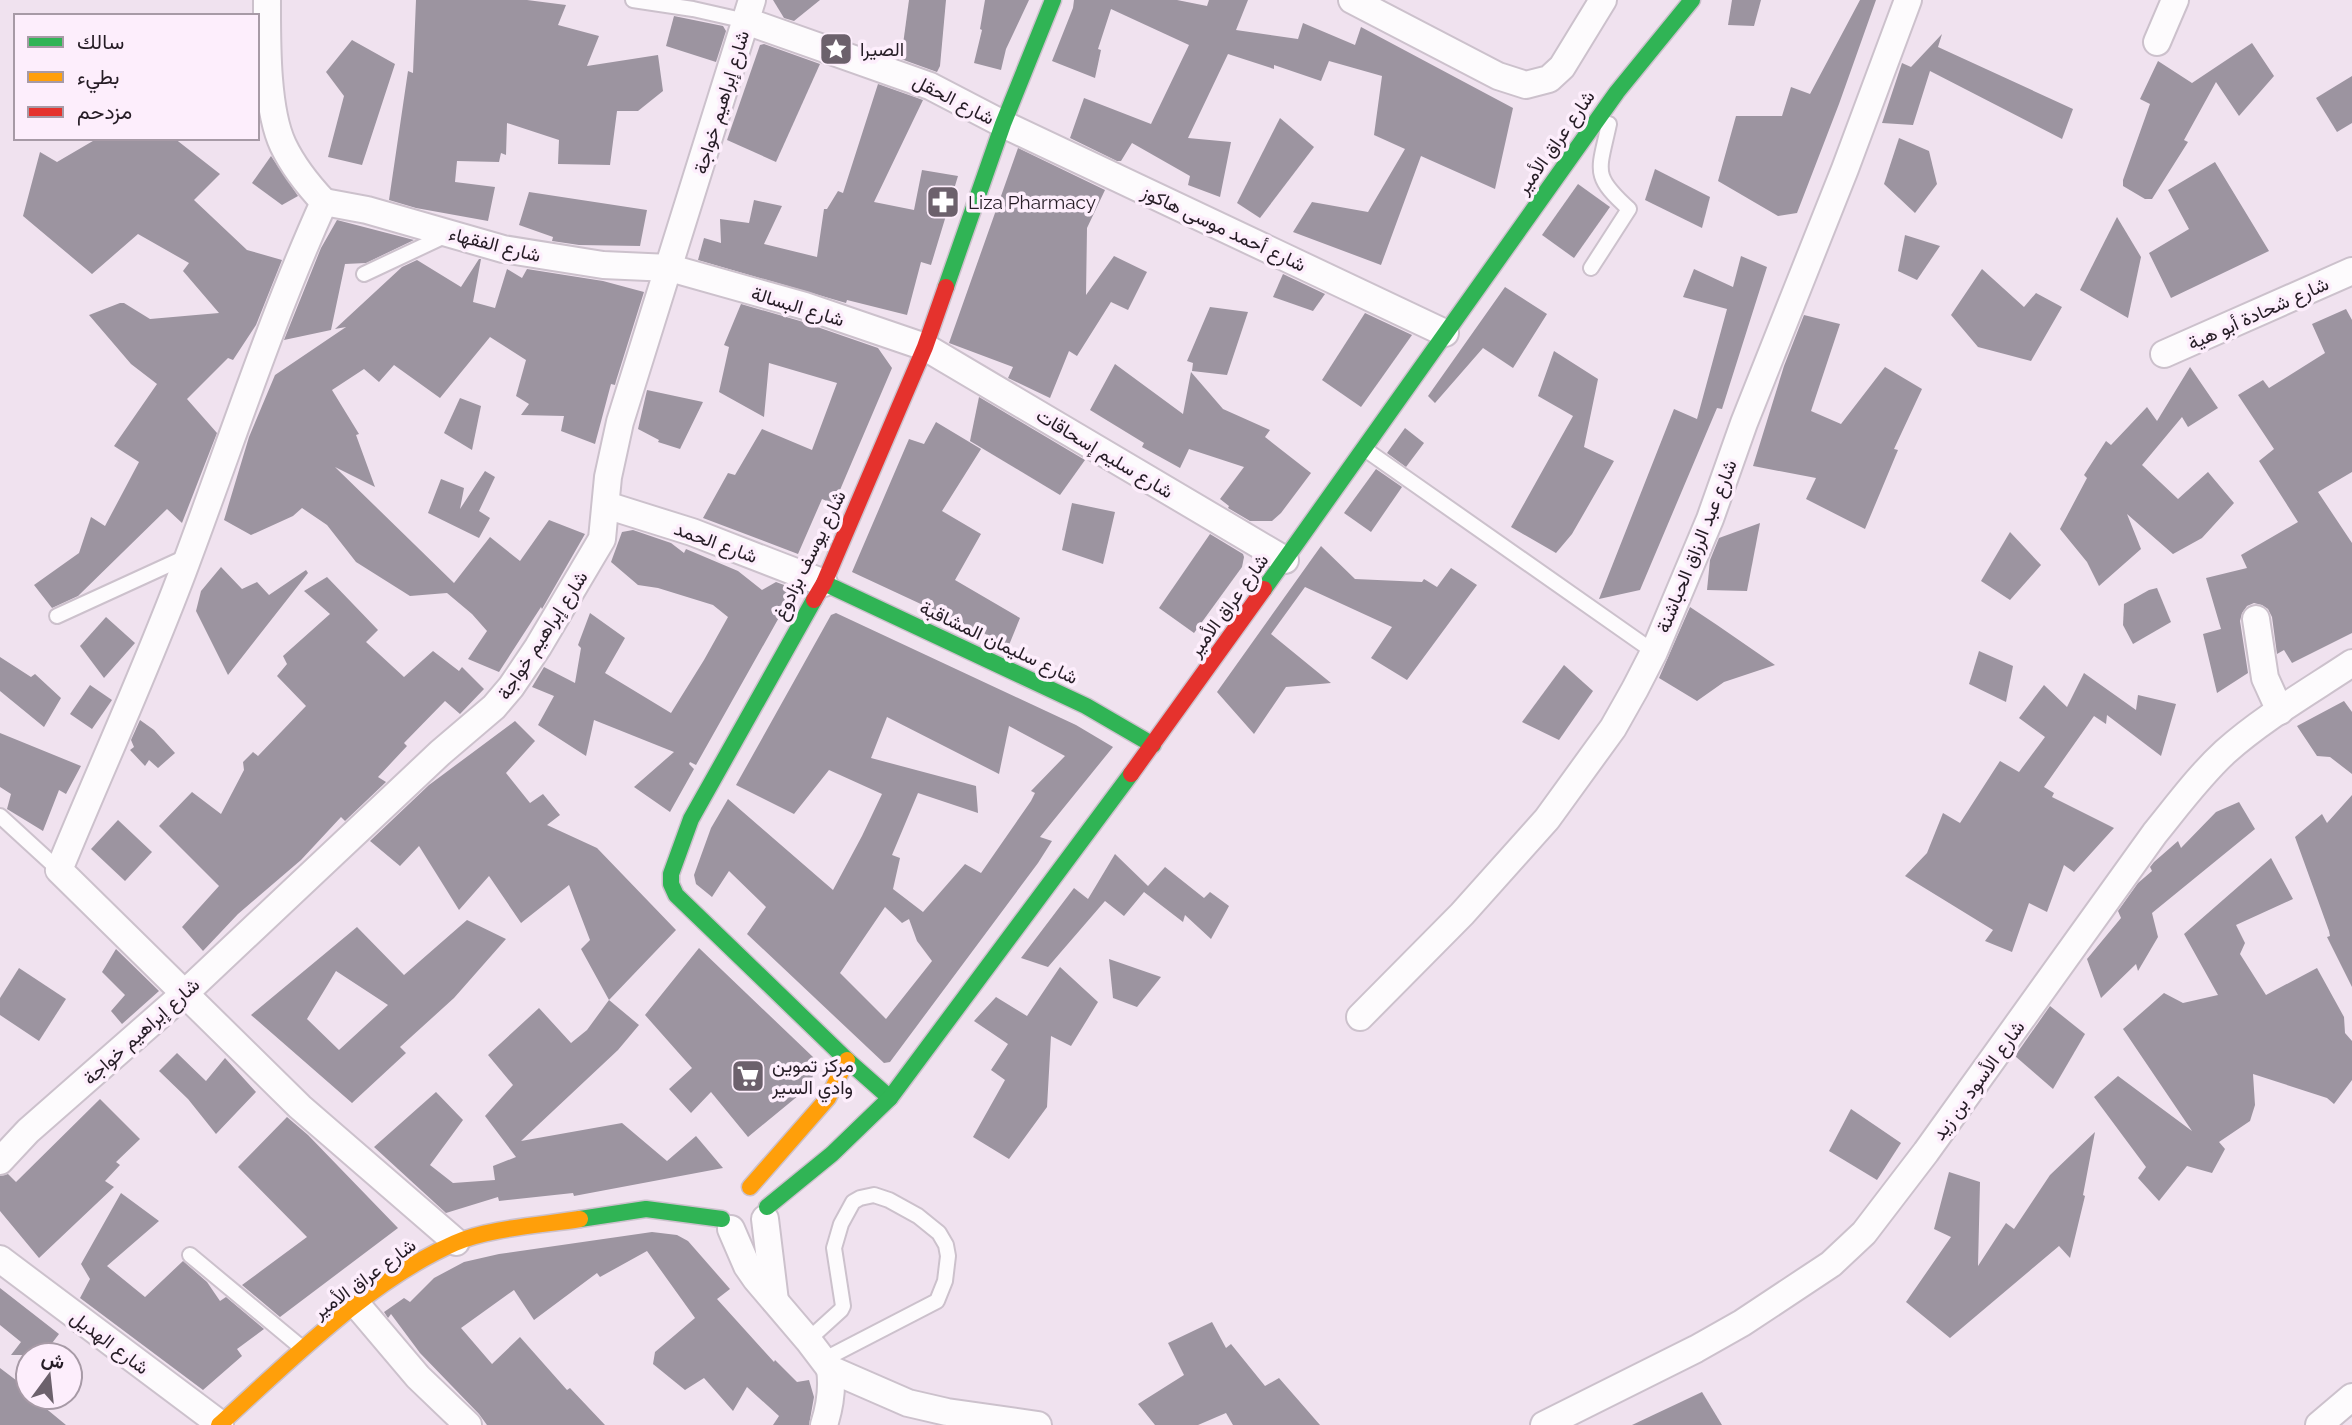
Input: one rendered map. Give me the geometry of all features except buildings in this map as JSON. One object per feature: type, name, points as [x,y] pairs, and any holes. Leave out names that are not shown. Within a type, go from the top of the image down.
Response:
[{"type":"main road","name":"شارع يوسف بزادوغ","points":[[847,1060],[676,895],[671,884],[671,874],[691,819],[824,583],[925,347],[1003,124],[1053,0]]},
{"type":"main road","name":"شارع عراق الأمير","points":[[219,1425],[303,1349],[357,1305],[406,1269],[456,1242],[484,1234],[646,1209],[724,1217],[740,1232],[759,1227],[766,1213],[890,1098],[1153,745],[1616,92],[1692,0]]},
{"type":"main road","name":"شارع سليمان المشاقبة","points":[[824,583],[1086,706],[1153,745]]},
{"type":"main road","points":[[766,1213],[762,1194],[743,1187],[828,1098],[847,1060],[890,1098]]},
{"type":"main road","name":"شارع عراق الأمير","points":[[646,1209],[653,1202],[689,1199]]},
{"type":"street","points":[[267,0],[262,35],[277,127],[282,144],[294,164],[324,202],[306,241],[244,401],[151,653],[59,870],[300,1107],[456,1242]]},
{"type":"street","points":[[1353,0],[1487,70],[1526,85],[1549,79],[1562,66],[1603,0]]},
{"type":"street","name":"شارع عبد الرزاق الحباشنة","points":[[1360,1017],[1462,914],[1547,819],[1613,728],[1654,652],[1710,519],[1744,423],[1846,169],[1909,0]]},
{"type":"street","points":[[2157,42],[2175,0]]},
{"type":"street","name":"شارع الحقل","points":[[749,10],[904,75],[1003,124]]},
{"type":"street","name":"شارع إبراهيم خواجة","points":[[0,1161],[28,1131],[184,994],[419,772],[494,707],[526,667],[602,539],[608,477],[620,422],[749,10]]},
{"type":"street","name":"شارع أحمد موسى هاكوز","points":[[1003,124],[1445,333]]},
{"type":"street","name":"شارع الفقهاء","points":[[324,202],[367,210],[503,249],[552,258],[640,268],[670,268]]},
{"type":"street","name":"شارع البسالة","points":[[670,268],[805,306],[925,347]]},
{"type":"street","name":"شارع شحادة أبو هية","points":[[2164,354],[2352,271]]},
{"type":"street","name":"شارع سليم إسحاقات","points":[[925,347],[1285,560]]},
{"type":"street","name":"شارع الحمد","points":[[606,505],[692,532],[824,583]]},
{"type":"street","points":[[2256,619],[2265,678],[2280,711]]},
{"type":"street","name":"شارع الأسود بن زيد","points":[[1544,1425],[1742,1323],[1831,1264],[1864,1233],[1935,1141],[2155,834],[2192,788],[2225,752],[2352,663]]},
{"type":"street","points":[[766,1213],[775,1301]]},
{"type":"street","points":[[724,1217],[747,1266],[820,1356],[908,1403],[947,1412],[1038,1425]]},
{"type":"street","name":"شارع الهديل","points":[[0,1259],[219,1425]]},
{"type":"street","points":[[357,1305],[418,1377],[468,1425]]},
{"type":"street","points":[[820,1356],[831,1403],[824,1425]]},
{"type":"street","points":[[2319,1425],[2352,1398]]},
{"type":"lane","points":[[633,0],[693,9],[749,10]]},
{"type":"lane","points":[[1591,268],[1629,209],[1602,183],[1600,165],[1616,92]]},
{"type":"lane","points":[[364,274],[450,234]]},
{"type":"lane","points":[[1365,449],[1654,652]]},
{"type":"lane","points":[[57,616],[189,556]]},
{"type":"lane","points":[[0,816],[59,870]]},
{"type":"lane","points":[[874,1195],[889,1200],[918,1216],[939,1233],[946,1245],[948,1256],[946,1281],[937,1301],[820,1356],[843,1306],[834,1248],[841,1224],[853,1202],[874,1195]]},
{"type":"lane","points":[[190,1255],[303,1349]]},
{"type":"traffic: fast","points":[[946,287],[1003,124],[1053,0]]},
{"type":"traffic: fast","points":[[1264,589],[1617,92],[1692,0]]},
{"type":"traffic: fast","points":[[824,583],[1086,706],[1153,745]]},
{"type":"traffic: fast","points":[[814,600],[691,819],[671,874],[671,884],[676,895],[890,1098]]},
{"type":"traffic: fast","points":[[767,1207],[832,1154],[890,1098],[1131,774]]},
{"type":"traffic: fast","points":[[580,1219],[646,1209],[722,1219]]},
{"type":"traffic: slow","points":[[750,1187],[828,1098],[847,1060]]},
{"type":"traffic: slow","points":[[219,1425],[331,1325],[391,1279],[423,1259],[455,1243],[483,1234],[580,1219]]},
{"type":"traffic: jam","points":[[814,600],[824,583],[925,347],[946,287]]},
{"type":"traffic: jam","points":[[1131,774],[1264,589]]},
{"type":"place","name":"الصيرا","points":[[836,49]]},
{"type":"place","name":"Liza Pharmacy","points":[[943,202]]},
{"type":"place","name":"مركز تموين وادي السير","points":[[748,1076]]}]
